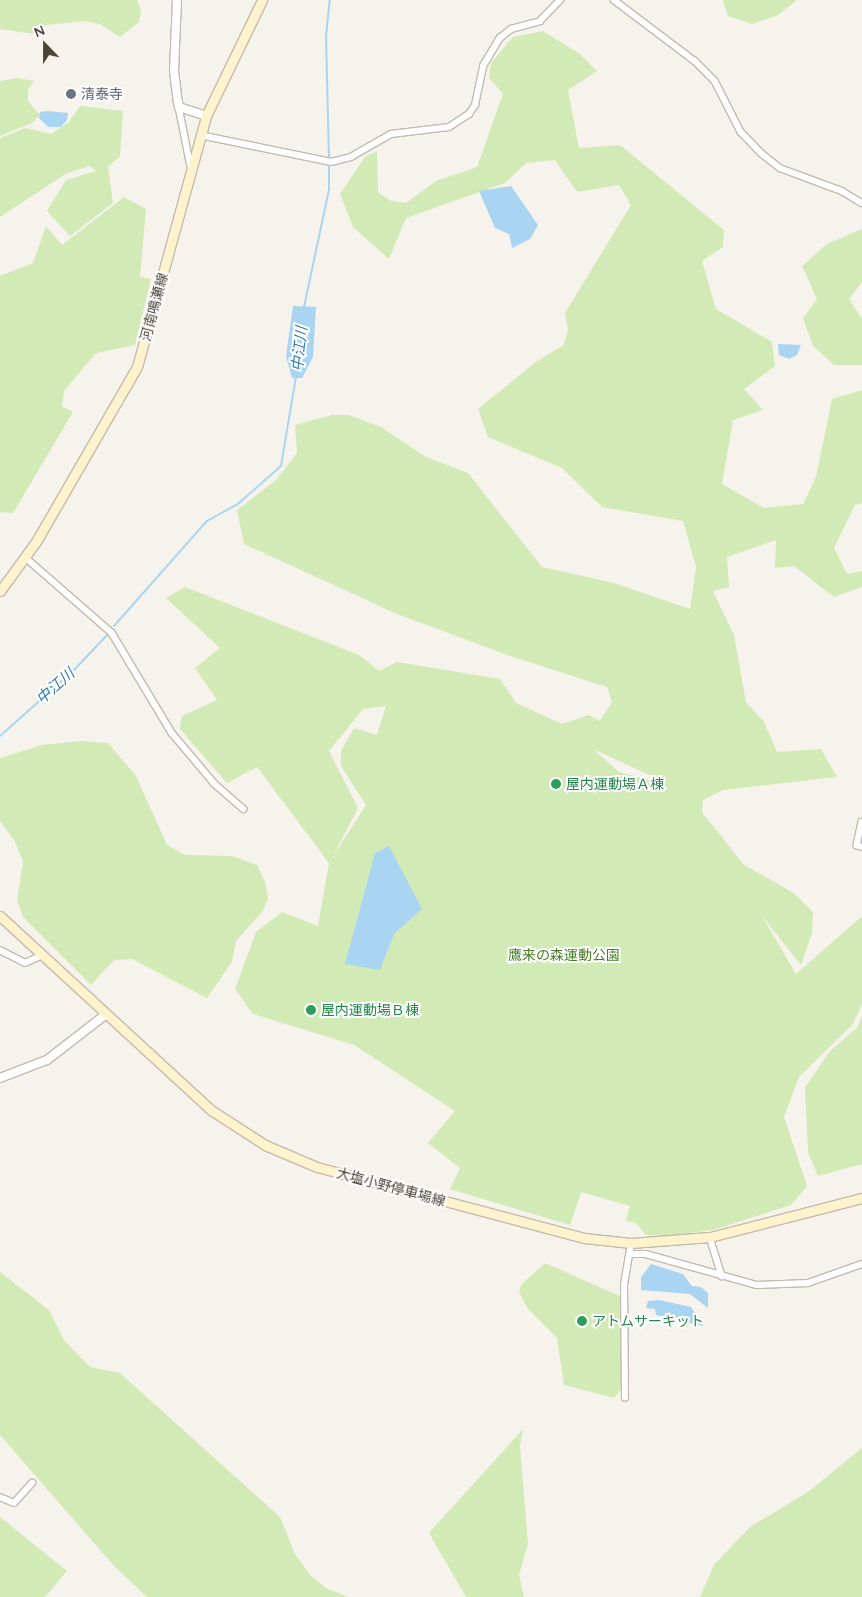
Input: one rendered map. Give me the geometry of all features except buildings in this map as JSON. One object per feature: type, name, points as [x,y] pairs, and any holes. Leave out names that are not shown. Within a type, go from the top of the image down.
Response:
[{"type":"main road","name":"河南鳴瀬線","points":[[0,591],[25,557],[137,367],[206,116],[262,0]]},
{"type":"main road","name":"大塩小野停車場線","points":[[0,916],[105,1015],[211,1110],[292,1158],[343,1175],[574,1236],[631,1244],[710,1237],[862,1198]]},
{"type":"street","points":[[177,0],[174,72],[191,168]]},
{"type":"street","points":[[200,134],[329,161],[351,157],[391,134],[441,130],[461,121],[475,105],[483,66],[500,38],[511,28],[540,21],[560,0]]},
{"type":"street","points":[[614,0],[695,61],[714,82],[741,132],[760,154],[780,168],[842,191],[862,203]]},
{"type":"street","points":[[179,107],[206,116]]},
{"type":"street","points":[[25,557],[112,633],[172,733],[215,784],[244,809]]},
{"type":"street","points":[[862,822],[857,846],[862,847]]},
{"type":"street","points":[[0,950],[25,963],[31,964],[41,956]]},
{"type":"street","points":[[0,1078],[47,1060],[105,1015]]},
{"type":"street","points":[[710,1237],[722,1276]]},
{"type":"street","points":[[625,1398],[624,1285],[631,1244]]},
{"type":"street","points":[[630,1254],[646,1254],[757,1284],[799,1284],[830,1277],[862,1264]]},
{"type":"street","points":[[0,1497],[14,1503],[32,1483]]},
{"type":"green space","points":[[0,0],[137,0],[141,10],[139,22],[120,37],[100,24],[85,21],[46,25],[35,34],[0,29]]},
{"type":"green space","points":[[723,0],[797,0],[778,15],[752,24],[728,16]]},
{"type":"green space","name":"鷹来の森運動公園","points":[[543,31],[580,54],[597,71],[568,90],[579,148],[620,145],[724,230],[723,247],[702,261],[716,309],[772,342],[775,366],[744,389],[763,410],[733,420],[722,484],[764,508],[803,504],[816,477],[832,399],[862,390],[862,503],[855,505],[834,548],[847,574],[862,571],[862,587],[834,597],[794,566],[775,568],[776,540],[727,557],[729,587],[713,591],[734,635],[746,702],[764,722],[777,752],[821,749],[837,777],[723,790],[703,800],[702,812],[744,865],[794,893],[813,912],[812,933],[801,965],[762,916],[796,974],[862,916],[862,1004],[853,1024],[799,1077],[784,1117],[807,1186],[791,1205],[713,1230],[667,1236],[646,1235],[636,1223],[626,1221],[630,1206],[581,1192],[570,1225],[450,1189],[460,1168],[428,1143],[455,1111],[354,1045],[253,1014],[235,989],[256,932],[282,912],[318,926],[329,863],[257,767],[227,783],[180,729],[182,716],[217,700],[195,668],[220,648],[166,598],[185,587],[359,655],[379,671],[397,662],[500,679],[516,703],[562,724],[589,715],[600,721],[612,702],[607,687],[510,656],[397,614],[244,544],[237,510],[276,480],[297,453],[295,425],[332,415],[349,415],[381,427],[426,457],[468,473],[542,567],[614,583],[690,609],[696,567],[683,521],[602,507],[562,468],[488,437],[478,409],[537,361],[564,345],[568,329],[565,313],[631,205],[619,185],[577,192],[555,160],[526,163],[505,183],[406,218],[389,259],[353,227],[340,194],[365,157],[377,151],[378,192],[391,201],[406,203],[436,181],[477,167],[503,94],[489,78],[491,63],[513,37]],"holes":[[[386,706],[377,735],[354,728],[341,751],[341,766],[366,805],[333,856],[358,808],[329,751],[363,709]],[[593,749],[656,778],[658,782],[619,772]]]},
{"type":"green space","points":[[18,78],[34,81],[28,90],[28,101],[40,115],[32,123],[0,136],[0,81]]},
{"type":"green space","points":[[80,106],[123,111],[120,156],[108,167],[113,203],[70,236],[47,211],[66,180],[96,171],[90,166],[67,173],[0,217],[0,138],[26,128],[51,134],[69,122]]},
{"type":"green space","points":[[124,197],[146,209],[140,277],[151,279],[135,345],[96,353],[64,391],[62,406],[73,412],[13,513],[0,512],[0,276],[33,263],[46,226],[62,245]]},
{"type":"green space","points":[[862,229],[862,282],[849,299],[862,319],[862,365],[834,365],[813,346],[803,318],[817,299],[802,266],[827,244]]},
{"type":"green space","points":[[81,741],[108,743],[136,776],[167,845],[185,855],[232,856],[257,865],[265,882],[268,898],[263,911],[236,941],[232,962],[207,998],[132,959],[114,960],[91,985],[23,917],[17,900],[23,862],[15,841],[0,821],[0,758],[42,745]]},
{"type":"green space","points":[[862,1015],[862,1164],[818,1176],[808,1152],[805,1087],[830,1051],[857,1028]]},
{"type":"green space","name":"アトムサーキット","points":[[545,1263],[622,1297],[623,1387],[614,1398],[564,1385],[557,1338],[528,1309],[519,1292],[521,1285]]},
{"type":"green space","points":[[0,1272],[49,1310],[64,1340],[90,1367],[120,1373],[280,1517],[295,1554],[310,1575],[326,1588],[348,1597],[147,1597],[114,1566],[0,1435]]},
{"type":"green space","points":[[523,1429],[520,1446],[528,1544],[519,1575],[524,1597],[466,1597],[429,1533]]},
{"type":"green space","points":[[862,1448],[862,1597],[700,1597],[714,1565],[750,1527],[808,1492]]},
{"type":"green space","points":[[0,1517],[67,1571],[45,1597],[0,1597]]},
{"type":"water","points":[[40,112],[68,113],[67,120],[61,127],[48,127],[39,118]]},
{"type":"water","points":[[511,186],[538,225],[530,239],[512,248],[509,234],[495,228],[479,191]]},
{"type":"water","points":[[293,306],[316,307],[313,357],[302,378],[292,378],[286,356]]},
{"type":"water","points":[[778,344],[801,345],[797,355],[789,359],[779,355]]},
{"type":"water","points":[[389,846],[422,909],[394,934],[380,970],[345,964],[375,853]]},
{"type":"water","points":[[651,1264],[683,1274],[692,1286],[701,1287],[708,1293],[708,1308],[690,1294],[641,1290],[641,1277]]},
{"type":"water","points":[[659,1300],[691,1307],[703,1326],[656,1315],[655,1309],[646,1308],[648,1301]]},
{"type":"waterway","name":"中江川","points":[[329,159],[326,36],[330,0]]},
{"type":"waterway","name":"中江川","points":[[304,307],[329,189],[329,164]]},
{"type":"waterway","name":"中江川","points":[[114,626],[207,521],[239,503],[281,466],[296,376]]},
{"type":"waterway","name":"中江川","points":[[0,736],[73,671],[108,634]]},
{"type":"place","name":"清泰寺","points":[[71,94]]},
{"type":"place","name":"屋内運動場Ａ棟","points":[[556,784]]},
{"type":"place","name":"屋内運動場Ｂ棟","points":[[311,1010]]},
{"type":"place","name":"アトムサーキット","points":[[582,1321]]}]
